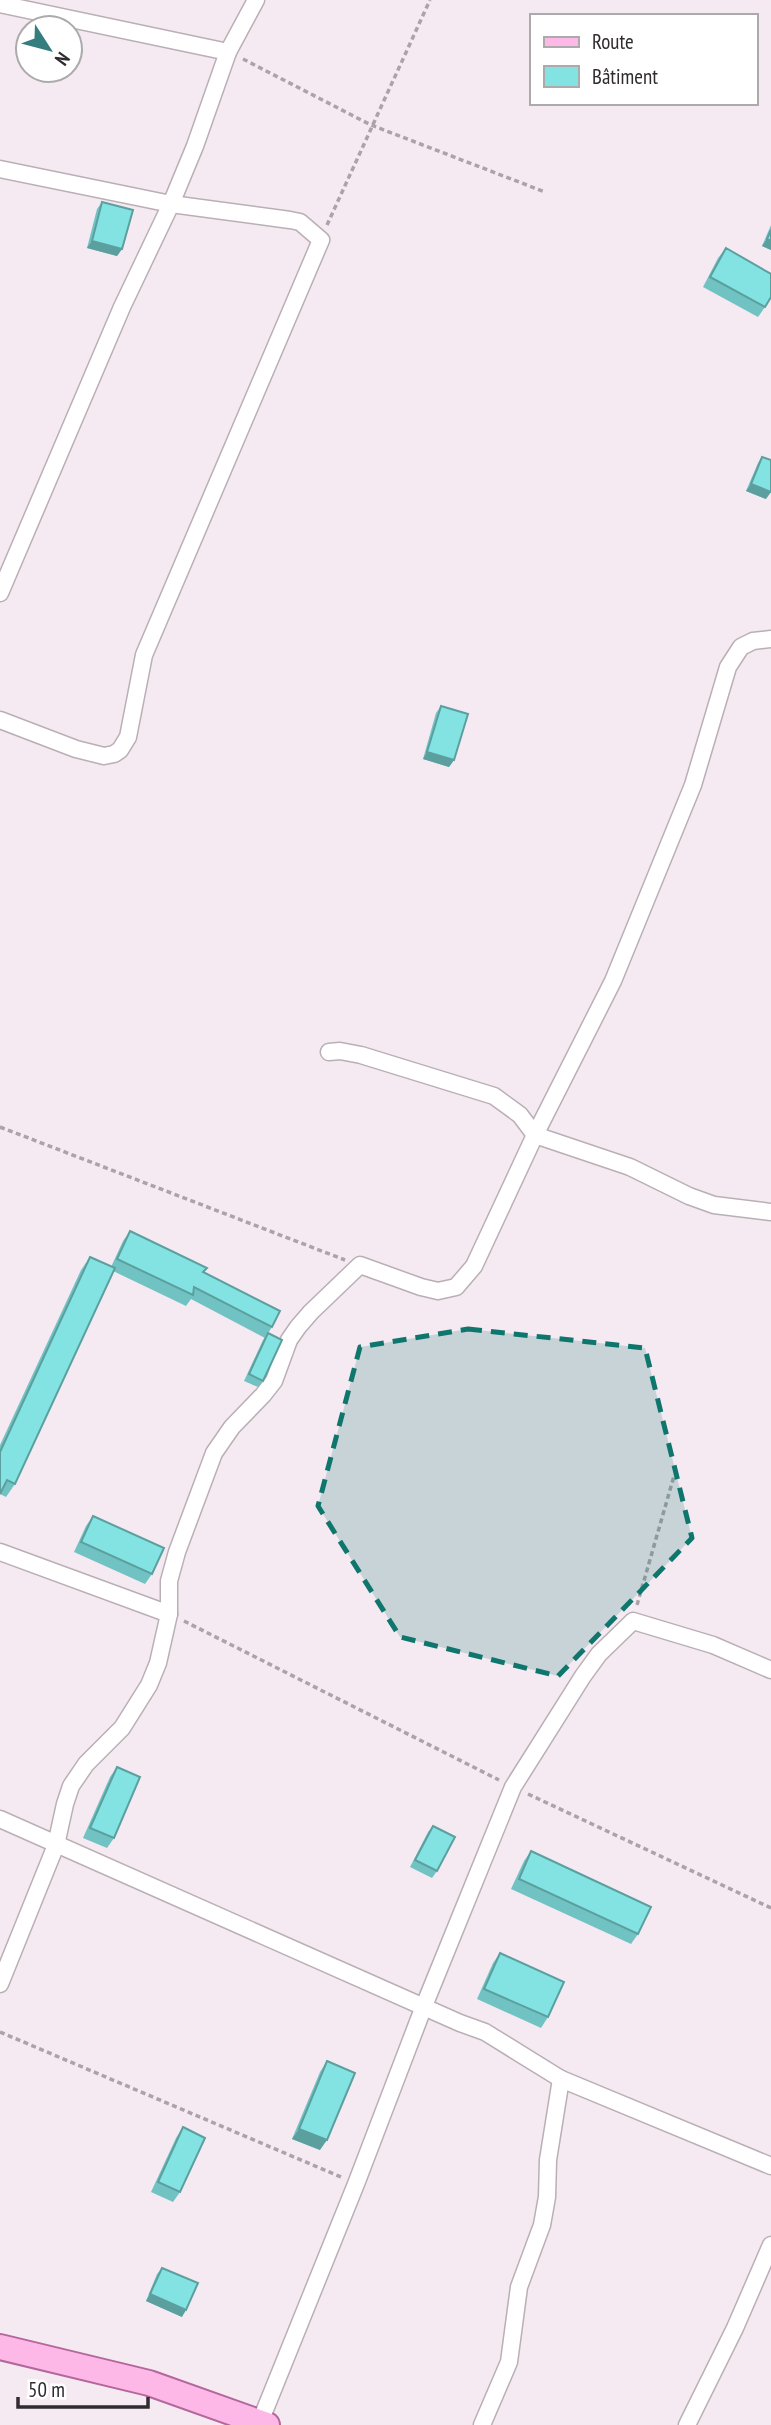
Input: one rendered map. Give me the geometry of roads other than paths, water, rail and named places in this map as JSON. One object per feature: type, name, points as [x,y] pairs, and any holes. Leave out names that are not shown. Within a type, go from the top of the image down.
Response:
[{"type":"main road","points":[[0,2347],[149,2384],[264,2424]]},
{"type":"street","points":[[0,593],[122,307],[171,204],[195,146],[228,52],[256,0]]},
{"type":"street","points":[[0,4],[228,52]]},
{"type":"street","points":[[0,169],[171,204],[300,222],[321,240],[144,655],[128,737],[120,750],[104,755],[84,751],[0,720]]},
{"type":"street","points":[[0,1984],[56,1845],[71,1786],[86,1764],[122,1728],[149,1685],[159,1663],[169,1614],[169,1581],[214,1453],[232,1427],[274,1381],[289,1340],[298,1327],[360,1265],[438,1291],[456,1287],[474,1266],[535,1135],[613,981],[693,785],[728,667],[741,647],[753,641],[771,639]]},
{"type":"street","points":[[330,1052],[361,1055],[494,1096],[520,1115],[535,1135],[629,1167],[714,1205],[771,1212]]},
{"type":"street","points":[[0,1552],[169,1614]]},
{"type":"street","points":[[264,2424],[424,2006],[513,1787],[583,1676],[599,1654],[633,1621],[713,1645],[771,1670]]},
{"type":"street","points":[[0,1819],[485,2032],[561,2079],[771,2166]]},
{"type":"street","points":[[482,2425],[509,2361],[519,2287],[542,2225],[547,2197],[548,2161],[561,2079]]},
{"type":"street","points":[[688,2425],[771,2245]]}]
